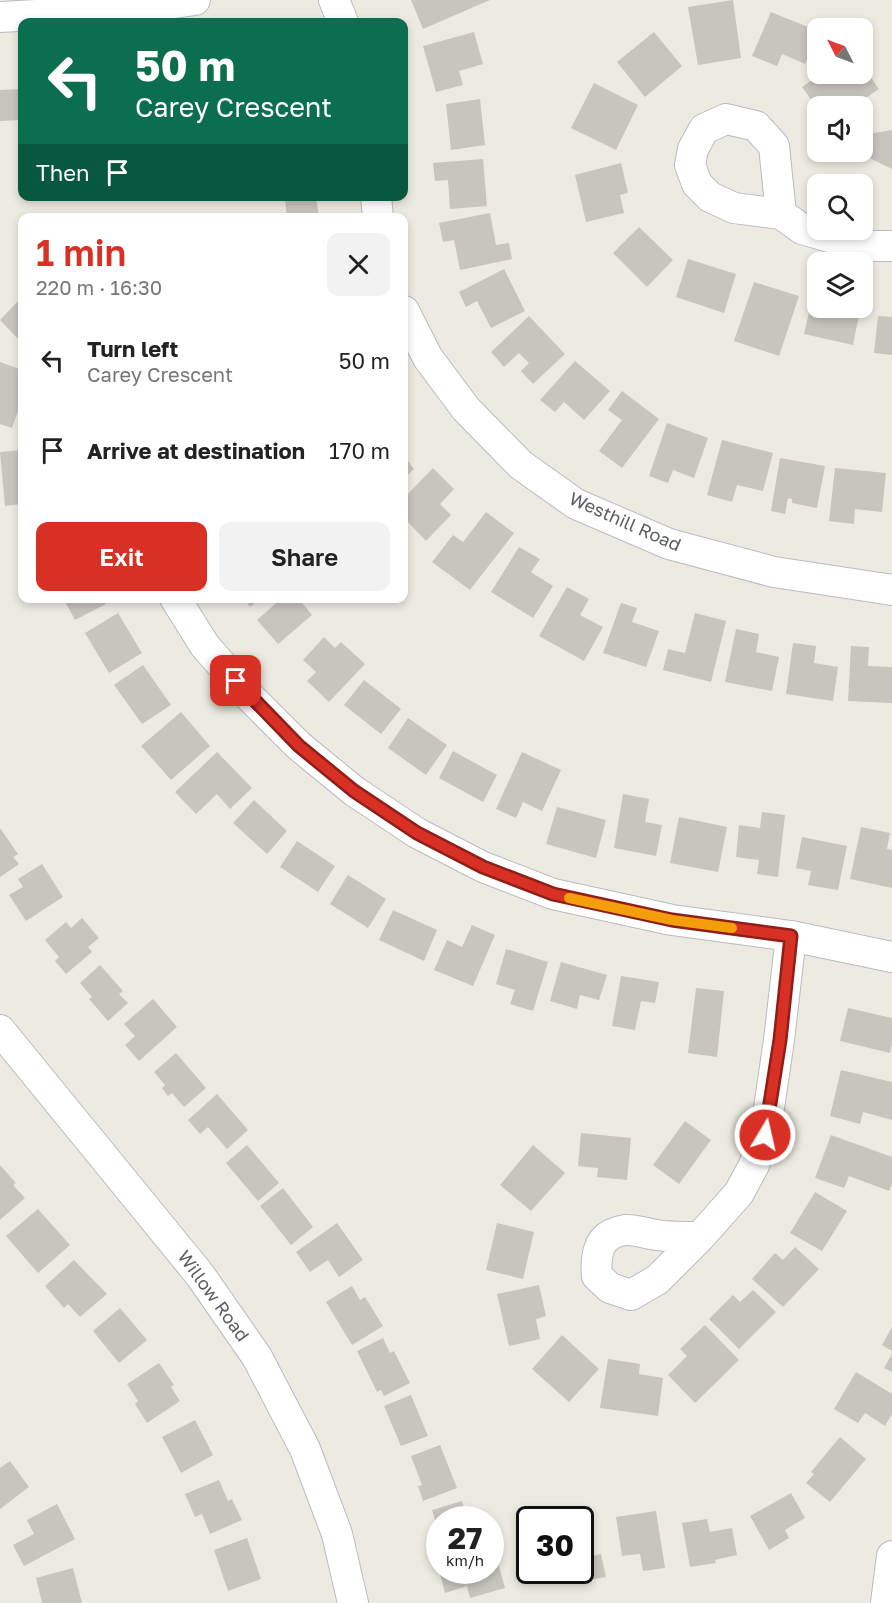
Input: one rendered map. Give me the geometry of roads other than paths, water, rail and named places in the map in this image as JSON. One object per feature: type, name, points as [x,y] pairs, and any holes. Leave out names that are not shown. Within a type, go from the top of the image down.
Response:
[{"type":"street","points":[[0,17],[127,10],[195,0]]},
{"type":"street","points":[[334,0],[341,18]]},
{"type":"street","points":[[782,214],[802,229],[872,246],[892,246]]},
{"type":"street","name":"Westhill Road","points":[[408,319],[428,358],[466,409],[521,465],[576,504],[669,544],[774,572],[892,590]]},
{"type":"street","points":[[178,603],[205,646],[252,699],[299,746],[354,791],[417,833],[483,867],[553,894],[672,920],[791,936],[892,957]]},
{"type":"street","points":[[700,1238],[739,1193],[754,1165],[765,1135],[780,1040],[791,936]]},
{"type":"street","name":"Willow Road","points":[[0,1030],[200,1275],[257,1357],[305,1449],[337,1534],[353,1603]]},
{"type":"street","points":[[886,1603],[892,1556]]}]
